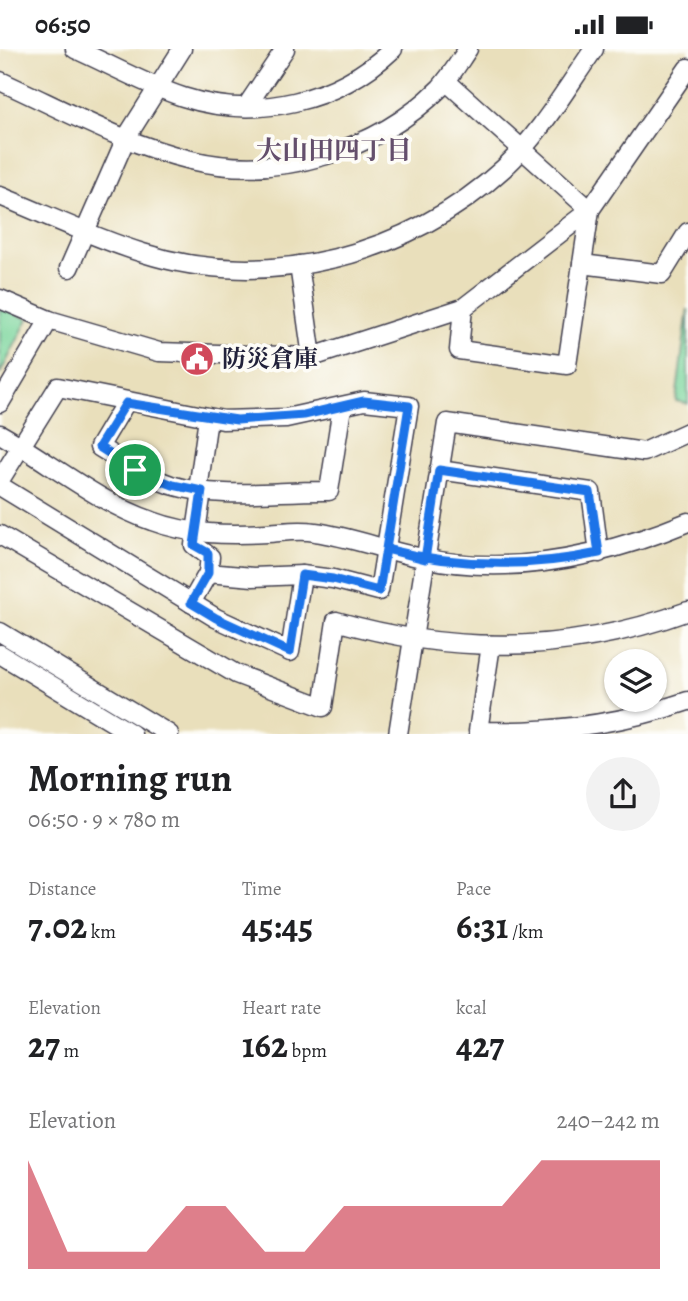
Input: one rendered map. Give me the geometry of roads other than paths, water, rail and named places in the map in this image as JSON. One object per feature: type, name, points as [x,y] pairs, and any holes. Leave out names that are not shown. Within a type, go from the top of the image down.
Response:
[{"type":"street","points":[[69,268],[126,138],[182,49]]},
{"type":"street","points":[[246,107],[285,49]]},
{"type":"street","points":[[81,50],[157,87],[198,101],[246,107],[288,104],[326,93],[355,79],[393,49]]},
{"type":"street","points":[[0,81],[126,138],[194,160],[237,166],[289,164],[346,148],[401,121],[446,81],[468,49]]},
{"type":"street","points":[[0,196],[144,253],[183,263],[242,268],[299,265],[363,251],[427,223],[470,196],[521,150],[594,49]]},
{"type":"street","points":[[0,299],[49,320],[159,352],[312,357],[463,308],[590,210],[688,68]]},
{"type":"street","points":[[446,81],[590,210]]},
{"type":"street","points":[[463,308],[459,350],[567,365],[590,210]]},
{"type":"street","points":[[582,264],[662,274],[688,232]]},
{"type":"street","points":[[299,265],[312,357]]},
{"type":"street","points":[[0,403],[49,320]]},
{"type":"street","points":[[0,480],[58,387],[208,418],[268,419],[374,401],[409,406],[379,591],[333,579],[302,575],[253,577],[208,573]]},
{"type":"street","points":[[126,403],[99,447],[154,478],[200,490],[329,491],[342,407]]},
{"type":"street","points":[[191,603],[208,573],[208,553],[194,545],[208,418]]},
{"type":"street","points":[[398,734],[447,423],[645,452],[688,432]]},
{"type":"street","points":[[0,434],[136,515],[158,524],[197,531],[229,534],[312,531],[425,559],[516,564],[599,553],[635,543],[688,522]]},
{"type":"street","points":[[439,470],[590,492],[599,553]]},
{"type":"street","points":[[0,487],[216,618],[290,652],[302,575]]},
{"type":"street","points":[[0,535],[236,674],[323,708],[336,621],[413,639],[491,645],[576,640],[635,628],[688,611]]},
{"type":"street","points":[[0,632],[169,734]]},
{"type":"street","points":[[491,645],[478,731],[537,730],[594,724],[688,701]]},
{"type":"street","points":[[0,654],[132,734]]},
{"type":"place","name":"防災倉庫","points":[[197,359]]},
{"type":"district","name":"大山田四丁目","points":[[334,150]]}]
